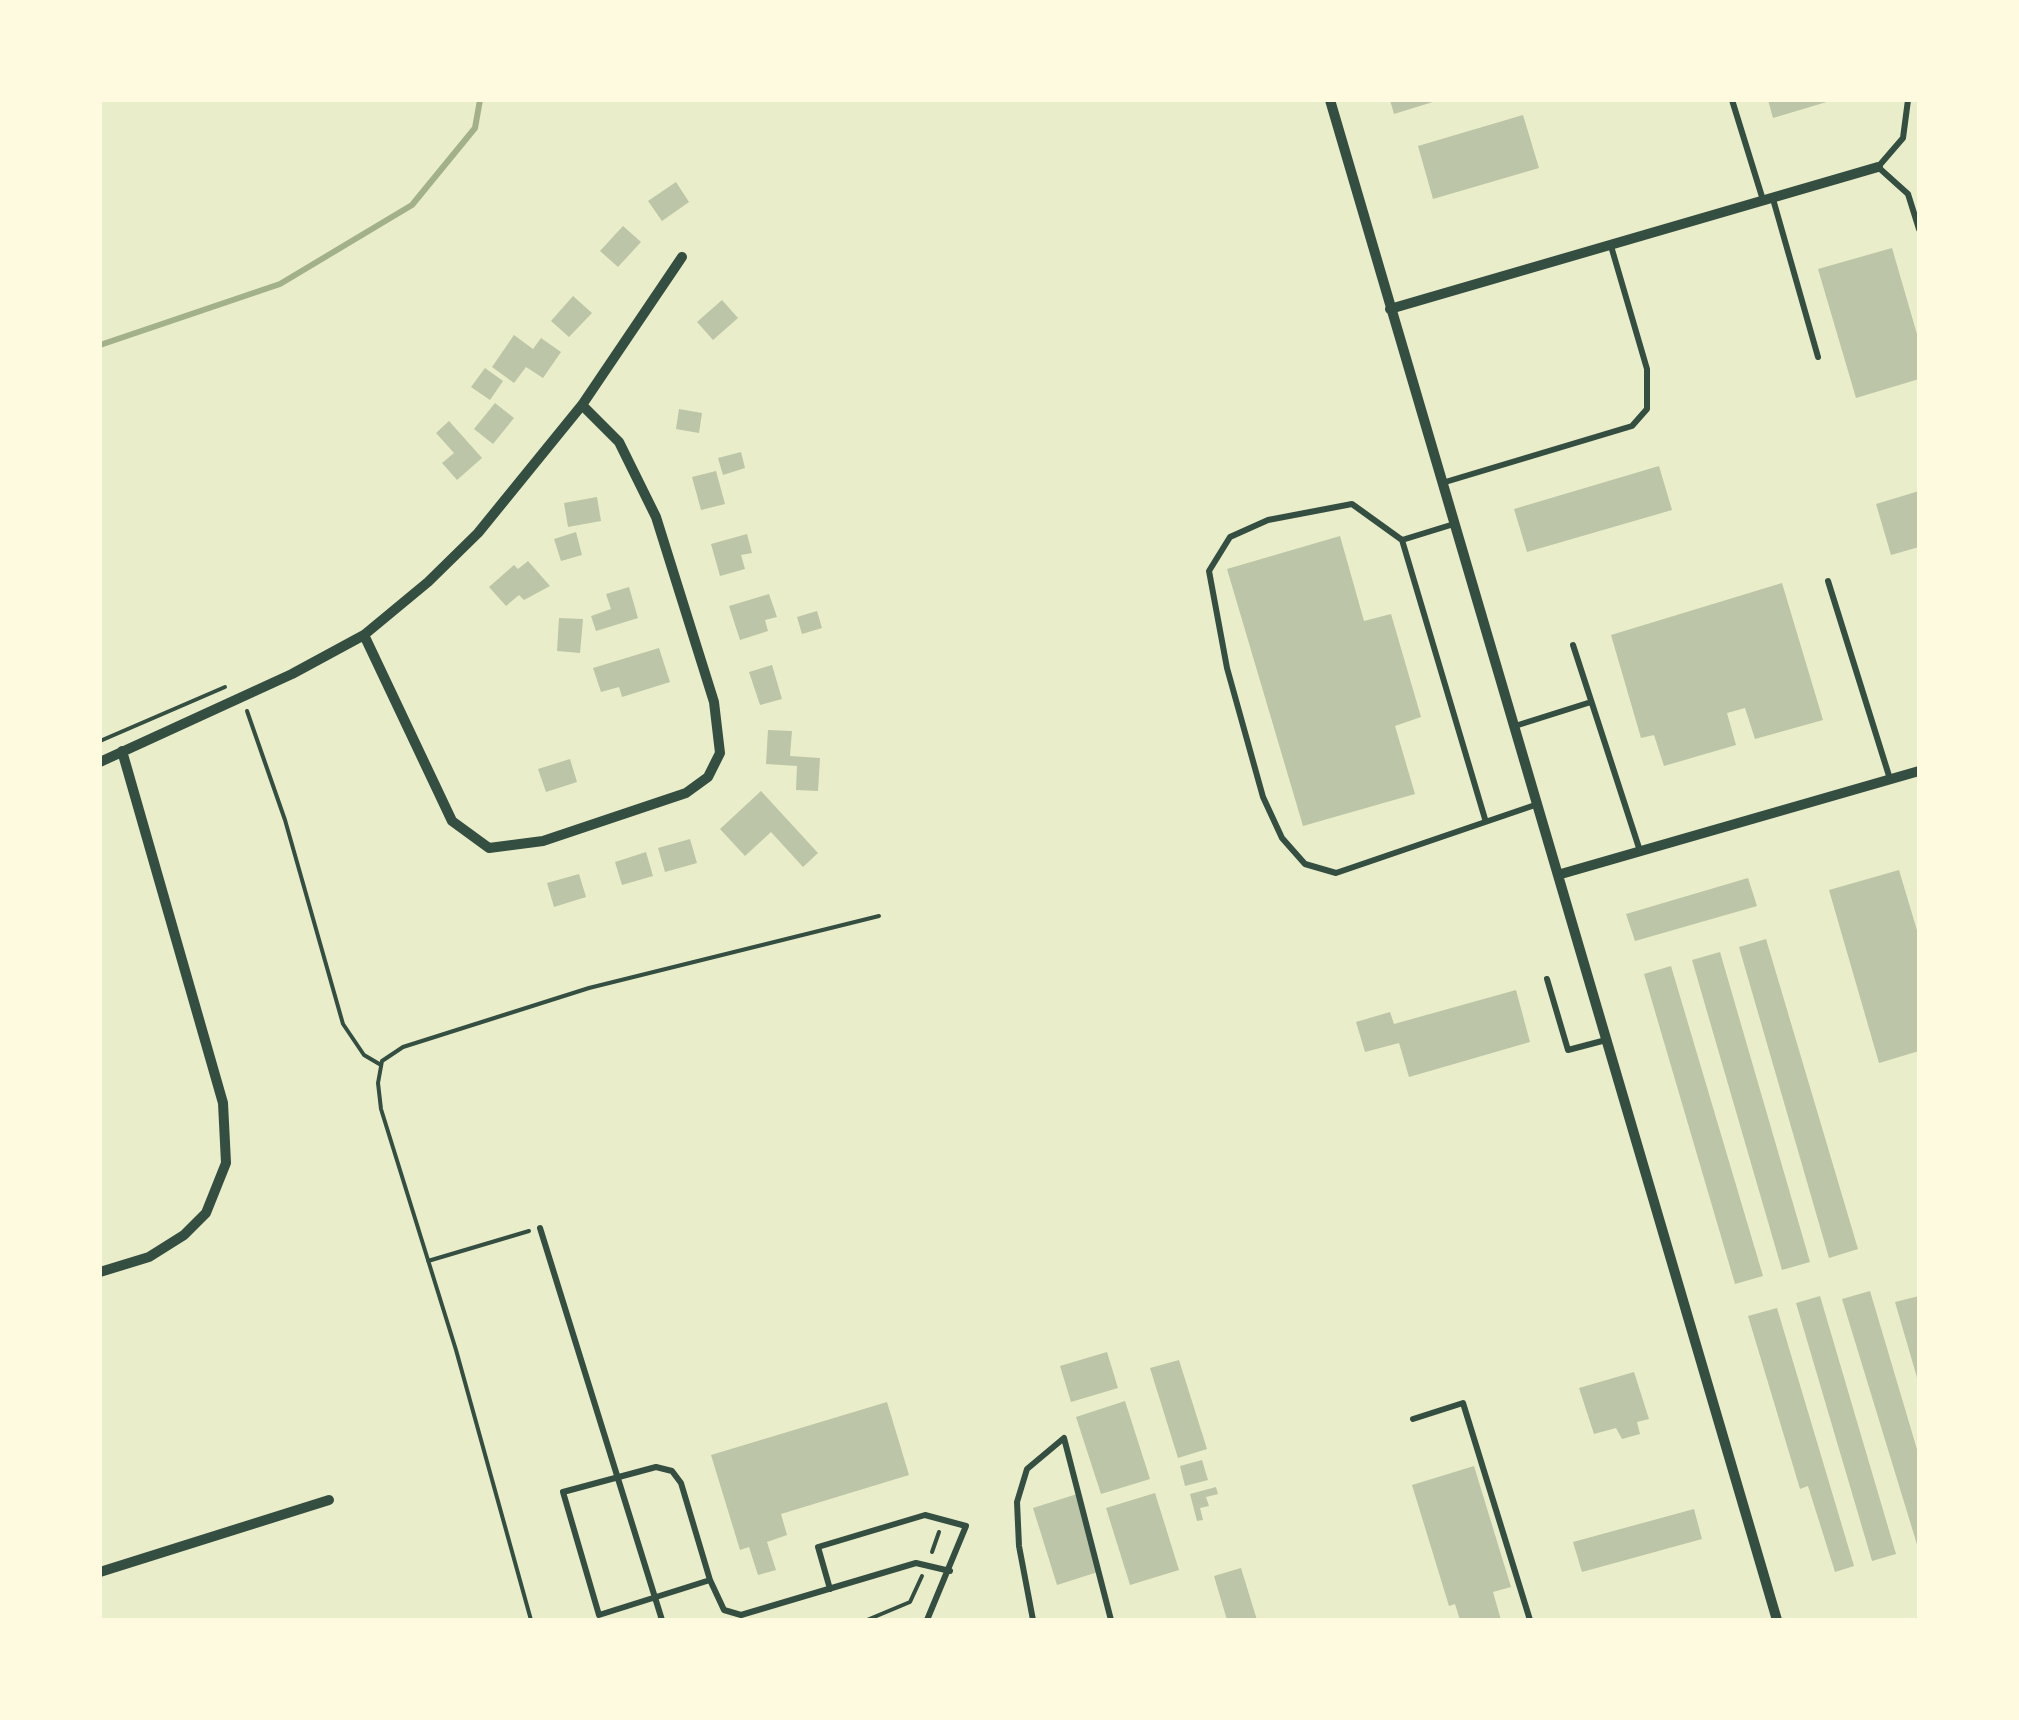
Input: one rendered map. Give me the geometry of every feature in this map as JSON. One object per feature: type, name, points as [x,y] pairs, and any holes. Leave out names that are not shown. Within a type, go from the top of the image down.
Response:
[{"type":"street","points":[[1330,100],[1777,1620]]},
{"type":"street","points":[[1390,309],[1878,167]]},
{"type":"street","points":[[100,762],[292,674],[364,635],[478,533],[582,405],[682,257]]},
{"type":"street","points":[[364,635],[452,821],[488,848],[542,842],[686,793],[708,777],[720,753],[714,702],[656,517],[619,442],[582,405]]},
{"type":"street","points":[[100,1272],[149,1256],[184,1235],[206,1213],[226,1163],[223,1102],[122,751]]},
{"type":"street","points":[[1560,874],[1919,771]]},
{"type":"street","points":[[100,1572],[329,1500]]},
{"type":"lane","points":[[1732,100],[1818,356]]},
{"type":"lane","points":[[1908,100],[1903,138],[1878,167],[1908,194],[1919,229]]},
{"type":"lane","points":[[1442,483],[1632,426],[1648,408],[1647,370],[1610,245]]},
{"type":"lane","points":[[1485,820],[1402,540],[1352,504],[1268,520],[1230,537],[1209,571],[1228,668],[1263,796],[1282,838],[1305,864],[1336,873],[1538,804]]},
{"type":"lane","points":[[1402,540],[1454,524]]},
{"type":"lane","points":[[1828,581],[1890,780]]},
{"type":"lane","points":[[1573,645],[1641,852]]},
{"type":"lane","points":[[1515,726],[1591,702]]},
{"type":"lane","points":[[1547,978],[1568,1050],[1607,1039]]},
{"type":"lane","points":[[540,1228],[662,1620]]},
{"type":"lane","points":[[1413,1418],[1464,1403],[1530,1620]]},
{"type":"lane","points":[[1034,1620],[1019,1546],[1017,1502],[1027,1469],[1064,1438],[1111,1620]]},
{"type":"lane","points":[[710,1580],[600,1615],[563,1492],[656,1467],[672,1471],[681,1483],[710,1580],[724,1610],[741,1615],[916,1563],[950,1570]]},
{"type":"lane","points":[[830,1589],[818,1547],[925,1515],[966,1526],[927,1620]]},
{"type":"path","points":[[100,741],[234,683]]},
{"type":"path","points":[[246,709],[285,820],[343,1024],[364,1055],[381,1065]]},
{"type":"path","points":[[531,1620],[380,1109],[381,1065],[389,1054],[403,1046],[590,988],[880,916]]},
{"type":"path","points":[[428,1261],[540,1228]]},
{"type":"path","points":[[932,1552],[941,1527]]},
{"type":"path","points":[[867,1620],[910,1602],[922,1576]]},
{"type":"building","points":[[1390,100],[1436,100],[1436,101],[1394,114]]},
{"type":"building","points":[[1768,100],[1830,100],[1830,101],[1773,118]]},
{"type":"building","points":[[1523,115],[1539,168],[1433,199],[1418,146]]},
{"type":"building","points":[[676,182],[689,202],[662,221],[648,201]]},
{"type":"building","points":[[623,226],[641,242],[618,267],[600,251]]},
{"type":"building","points":[[1892,248],[1919,341],[1919,379],[1856,398],[1818,269]]},
{"type":"building","points":[[573,296],[592,313],[569,337],[551,321]]},
{"type":"building","points":[[722,300],[738,318],[713,340],[697,322]]},
{"type":"building","points":[[514,335],[533,349],[541,338],[561,352],[543,378],[526,367],[514,383],[492,367]]},
{"type":"building","points":[[485,368],[503,381],[490,400],[471,387]]},
{"type":"building","points":[[495,403],[514,418],[493,444],[474,429]]},
{"type":"building","points":[[679,409],[702,413],[699,433],[676,429]]},
{"type":"building","points":[[449,421],[482,458],[457,480],[442,463],[454,453],[436,433]]},
{"type":"building","points":[[741,452],[745,468],[723,475],[718,458]]},
{"type":"building","points":[[1659,466],[1672,510],[1527,552],[1514,509]]},
{"type":"building","points":[[716,471],[725,504],[701,510],[692,477]]},
{"type":"building","points":[[1919,491],[1919,547],[1891,555],[1876,504]]},
{"type":"building","points":[[597,497],[601,521],[568,527],[564,503]]},
{"type":"building","points":[[576,532],[582,555],[561,561],[554,539]]},
{"type":"building","points":[[747,534],[752,553],[741,555],[745,569],[720,576],[711,544]]},
{"type":"building","points":[[1340,536],[1364,621],[1391,614],[1421,717],[1395,726],[1415,794],[1303,826],[1227,569]]},
{"type":"building","points":[[528,561],[550,586],[524,600],[519,595],[506,606],[489,587],[514,565],[518,569]]},
{"type":"building","points":[[1782,583],[1823,720],[1755,739],[1745,708],[1727,713],[1736,745],[1664,766],[1654,735],[1641,738],[1611,635]]},
{"type":"building","points":[[629,587],[638,618],[596,631],[591,616],[611,609],[606,594]]},
{"type":"building","points":[[769,594],[777,617],[765,620],[768,631],[740,640],[729,606]]},
{"type":"building","points":[[817,611],[822,628],[802,634],[797,617]]},
{"type":"building","points":[[559,618],[583,619],[580,653],[557,651]]},
{"type":"building","points":[[659,648],[670,682],[622,697],[619,687],[601,692],[593,668]]},
{"type":"building","points":[[772,665],[782,699],[760,705],[749,672]]},
{"type":"building","points":[[768,730],[792,731],[790,756],[820,758],[818,791],[796,790],[797,766],[766,764]]},
{"type":"building","points":[[570,759],[577,782],[546,792],[538,769]]},
{"type":"building","points":[[761,791],[818,853],[803,867],[771,832],[745,856],[720,829]]},
{"type":"building","points":[[690,839],[697,863],[665,872],[658,848]]},
{"type":"building","points":[[646,852],[653,876],[622,885],[615,862]]},
{"type":"building","points":[[1899,870],[1919,937],[1919,1051],[1879,1063],[1829,890]]},
{"type":"building","points":[[579,874],[586,897],[554,907],[547,883]]},
{"type":"building","points":[[1748,878],[1757,906],[1635,941],[1626,914]]},
{"type":"building","points":[[1766,939],[1858,1249],[1829,1258],[1739,947]]},
{"type":"building","points":[[1720,952],[1810,1262],[1782,1270],[1692,960]]},
{"type":"building","points":[[1671,966],[1763,1276],[1735,1284],[1644,974]]},
{"type":"building","points":[[1516,990],[1530,1042],[1409,1077],[1399,1043],[1365,1052],[1356,1022],[1390,1012],[1394,1024]]},
{"type":"building","points":[[1870,1291],[1919,1456],[1919,1551],[1842,1299]]},
{"type":"building","points":[[1820,1296],[1896,1554],[1872,1561],[1796,1303]]},
{"type":"building","points":[[1919,1296],[1919,1381],[1918,1381],[1895,1302]]},
{"type":"building","points":[[1777,1308],[1854,1566],[1835,1572],[1808,1486],[1800,1489],[1748,1316]]},
{"type":"building","points":[[1107,1352],[1118,1388],[1071,1402],[1060,1366]]},
{"type":"building","points":[[1179,1360],[1207,1449],[1178,1458],[1150,1368]]},
{"type":"building","points":[[1634,1372],[1649,1419],[1637,1422],[1640,1434],[1622,1439],[1616,1428],[1594,1434],[1579,1388]]},
{"type":"building","points":[[1125,1401],[1150,1479],[1101,1494],[1076,1417]]},
{"type":"building","points":[[887,1402],[909,1475],[781,1514],[787,1535],[767,1542],[776,1570],[758,1575],[749,1547],[740,1550],[711,1455]]},
{"type":"building","points":[[1202,1460],[1208,1480],[1185,1486],[1180,1466]]},
{"type":"building","points":[[1474,1466],[1511,1587],[1493,1592],[1501,1620],[1460,1620],[1455,1604],[1449,1606],[1412,1485]]},
{"type":"building","points":[[1216,1487],[1218,1494],[1206,1497],[1209,1506],[1200,1508],[1203,1520],[1197,1521],[1190,1494]]},
{"type":"building","points":[[1155,1493],[1179,1570],[1130,1585],[1106,1508]]},
{"type":"building","points":[[1077,1494],[1101,1571],[1057,1585],[1033,1508]]},
{"type":"building","points":[[1694,1509],[1702,1539],[1582,1572],[1573,1542]]},
{"type":"building","points":[[1241,1568],[1257,1620],[1227,1620],[1214,1576]]},
{"type":"waterway","points":[[100,345],[280,284],[412,205],[475,128],[480,100]]}]
